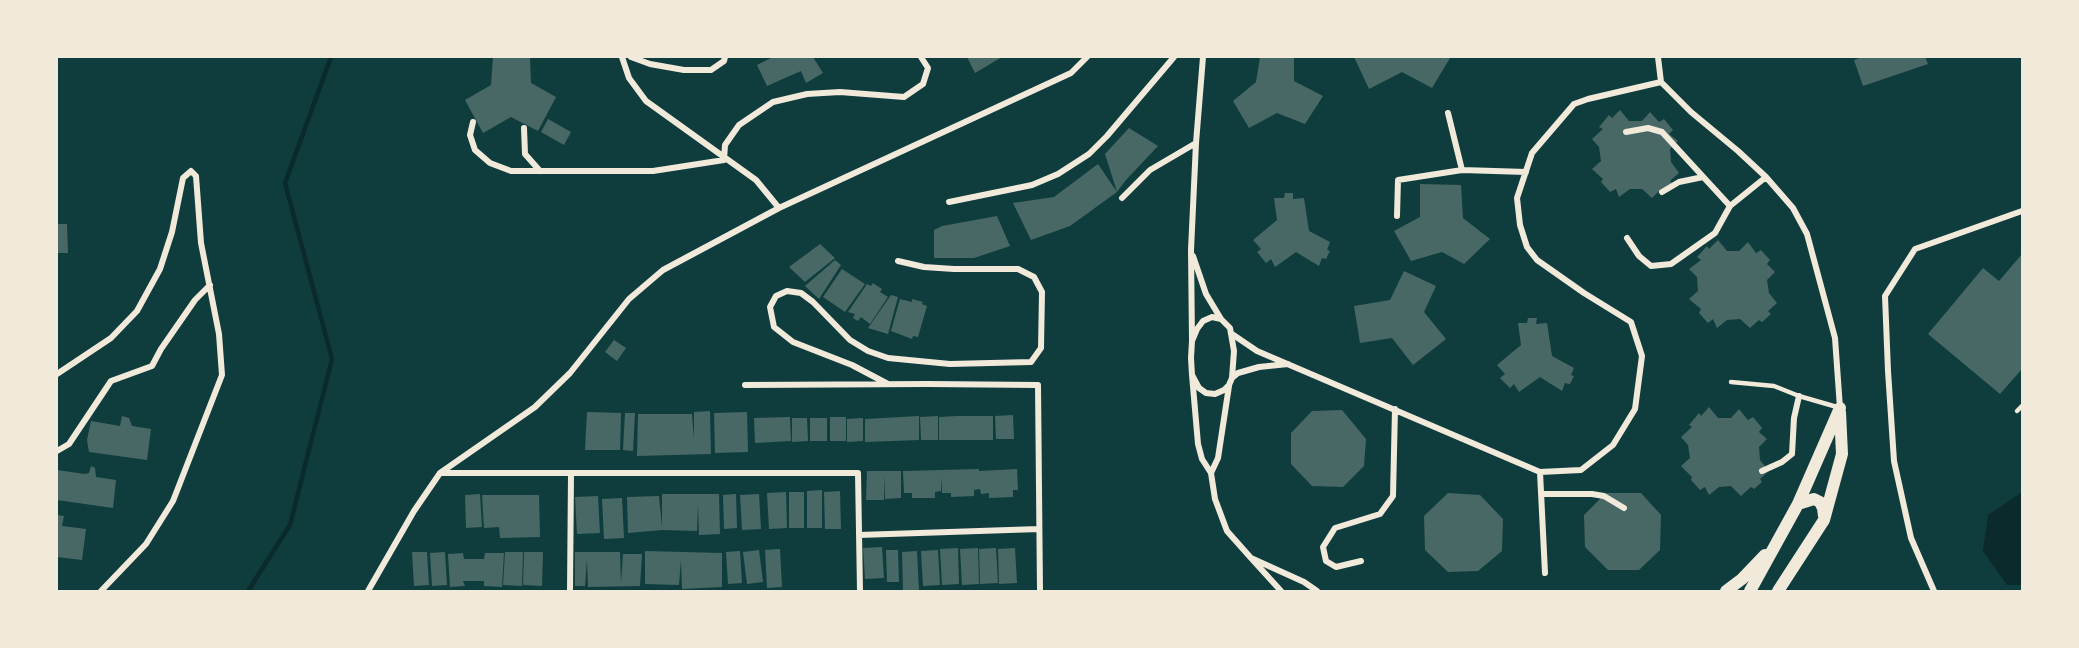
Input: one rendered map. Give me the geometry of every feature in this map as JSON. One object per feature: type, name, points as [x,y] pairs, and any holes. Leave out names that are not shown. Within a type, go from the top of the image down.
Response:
[{"type":"main road","points":[[1750,591],[1798,504],[1840,408]]},
{"type":"main road","points":[[1778,591],[1824,520],[1842,454],[1840,408]]},
{"type":"main road","points":[[1798,504],[1814,499],[1820,502],[1824,520]]},
{"type":"main road","points":[[1726,591],[1742,579],[1774,546]]},
{"type":"street","points":[[621,57],[630,78],[646,101],[724,160],[756,180],[779,208]]},
{"type":"street","points":[[631,57],[650,64],[684,70],[711,70],[724,61],[725,57]]},
{"type":"street","points":[[724,160],[725,145],[739,125],[773,102],[807,94],[840,92],[904,97],[923,84],[928,68],[921,57]]},
{"type":"street","points":[[368,591],[414,511],[440,473],[535,407],[570,373],[629,299],[663,270],[779,208],[1071,73],[1087,57]]},
{"type":"street","points":[[949,202],[1032,185],[1058,174],[1089,154],[1107,136],[1174,57]]},
{"type":"street","points":[[1203,57],[1191,250],[1192,375],[1198,444],[1202,459],[1211,473],[1215,499],[1227,531],[1281,591]]},
{"type":"street","points":[[1658,57],[1661,82],[1690,112],[1766,177],[1793,208],[1807,234],[1836,338],[1840,408]]},
{"type":"street","points":[[1232,333],[1257,351],[1540,472],[1581,470],[1613,445],[1635,409],[1642,356],[1631,322],[1537,260],[1527,247],[1520,225],[1517,198],[1532,153],[1574,104],[1661,82]]},
{"type":"street","points":[[1448,113],[1462,170]]},
{"type":"street","points":[[474,122],[470,135],[475,150],[490,163],[511,171],[653,171],[724,160]]},
{"type":"street","points":[[524,128],[525,154],[540,171]]},
{"type":"street","points":[[1626,132],[1648,128],[1662,132],[1730,206]]},
{"type":"street","points":[[1122,198],[1150,170],[1196,142]]},
{"type":"street","points":[[1397,216],[1398,180],[1462,170],[1526,172]]},
{"type":"street","points":[[57,374],[111,338],[137,311],[160,268],[172,232],[183,178],[191,171],[196,176],[201,243],[219,333],[222,375],[173,501],[146,544],[101,591]]},
{"type":"street","points":[[1662,192],[1679,182],[1703,177]]},
{"type":"street","points":[[1627,238],[1639,256],[1651,266],[1671,264],[1715,233],[1730,206],[1766,177]]},
{"type":"street","points":[[1934,591],[1911,538],[1894,461],[1886,296],[1915,249],[2022,211]]},
{"type":"street","points":[[1191,250],[1206,294],[1221,320],[1230,328],[1234,351],[1232,378],[1218,458],[1211,473]]},
{"type":"street","points":[[888,384],[852,365],[793,342],[774,327],[770,308],[776,296],[787,291],[801,293],[813,302],[850,340],[868,351],[888,358],[950,364],[1031,362],[1041,348],[1042,292],[1034,277],[1018,269],[924,267],[898,261]]},
{"type":"street","points":[[57,451],[69,444],[111,381],[152,366],[195,300],[210,285]]},
{"type":"street","points":[[1192,341],[1203,321],[1212,317],[1221,320]]},
{"type":"street","points":[[1232,378],[1238,373],[1259,367],[1288,364]]},
{"type":"street","points":[[1192,375],[1199,388],[1206,393],[1215,394],[1229,385]]},
{"type":"street","points":[[745,385],[1038,386],[1040,591]]},
{"type":"street","points":[[1762,471],[1782,462],[1792,454],[1794,418],[1799,396]]},
{"type":"street","points":[[1361,561],[1336,567],[1326,561],[1323,547],[1335,528],[1380,514],[1393,496],[1395,410]]},
{"type":"street","points":[[1540,472],[1545,573]]},
{"type":"street","points":[[440,473],[858,473],[860,591]]},
{"type":"street","points":[[570,591],[571,474]]},
{"type":"street","points":[[1542,494],[1604,496],[1624,508]]},
{"type":"street","points":[[859,535],[1039,529]]},
{"type":"street","points":[[1251,558],[1304,582],[1317,591]]},
{"type":"lane","points":[[1731,382],[1774,386],[1840,408]]},
{"type":"lane","points":[[2017,411],[2022,406]]},
{"type":"water","points":[[2022,492],[2022,585],[2007,585],[1983,551],[1988,515]]},
{"type":"building","points":[[493,57],[530,57],[531,83],[556,97],[538,131],[511,117],[483,133],[465,100],[491,85]]},
{"type":"building","points":[[773,57],[813,57],[823,73],[806,83],[801,71],[767,86],[757,65]]},
{"type":"building","points":[[967,57],[1002,57],[975,73]]},
{"type":"building","points":[[1260,57],[1294,57],[1294,81],[1323,96],[1305,124],[1277,113],[1249,128],[1233,101],[1256,82]]},
{"type":"building","points":[[1354,57],[1450,58],[1432,88],[1402,72],[1369,89]]},
{"type":"building","points":[[1862,57],[1925,57],[1928,64],[1863,86],[1854,60]]},
{"type":"building","points":[[1620,110],[1629,121],[1642,121],[1650,112],[1659,122],[1664,119],[1673,130],[1669,134],[1678,141],[1670,149],[1671,162],[1679,173],[1670,181],[1673,184],[1661,189],[1652,198],[1642,189],[1630,189],[1619,197],[1616,189],[1610,192],[1601,182],[1603,179],[1592,169],[1601,161],[1599,147],[1592,139],[1603,129],[1599,127],[1609,115],[1612,118]]},
{"type":"building","points":[[548,119],[571,132],[564,145],[541,132]]},
{"type":"building","points":[[1129,128],[1158,146],[1117,192],[1105,154]]},
{"type":"building","points":[[1098,164],[1117,192],[1070,226],[1031,240],[1013,203],[1054,197]]},
{"type":"building","points":[[1420,184],[1461,185],[1463,218],[1490,239],[1464,264],[1442,252],[1411,261],[1394,231],[1420,217]]},
{"type":"building","points":[[1285,193],[1293,193],[1293,199],[1304,198],[1309,231],[1330,242],[1327,250],[1330,251],[1326,259],[1322,258],[1319,266],[1296,252],[1275,267],[1271,259],[1266,263],[1257,252],[1261,249],[1253,240],[1277,220],[1274,198],[1284,198]]},
{"type":"building","points":[[997,216],[1010,246],[974,258],[934,258],[934,230],[942,226]]},
{"type":"building","points":[[57,224],[67,224],[68,253],[57,253]]},
{"type":"building","points":[[1718,240],[1727,251],[1739,251],[1748,242],[1756,253],[1761,250],[1770,260],[1767,264],[1775,272],[1767,280],[1769,293],[1777,303],[1768,311],[1771,314],[1750,328],[1740,319],[1727,320],[1717,328],[1713,319],[1708,323],[1699,313],[1701,309],[1689,299],[1698,291],[1697,277],[1689,269],[1701,260],[1697,257],[1707,246],[1709,249]]},
{"type":"building","points":[[820,244],[835,258],[805,282],[789,267]]},
{"type":"building","points":[[2022,254],[2022,369],[2000,394],[1928,334],[1983,268],[1999,281]]},
{"type":"building","points":[[835,260],[841,265],[819,299],[805,286]]},
{"type":"building","points":[[842,269],[865,284],[845,312],[823,297]]},
{"type":"building","points":[[1404,271],[1436,286],[1424,312],[1446,339],[1413,365],[1392,338],[1360,343],[1354,306],[1390,300]]},
{"type":"building","points":[[873,283],[882,289],[880,292],[888,297],[870,324],[861,317],[858,321],[853,318],[855,314],[848,312],[867,284],[871,286]]},
{"type":"building","points":[[891,295],[898,297],[888,334],[868,328]]},
{"type":"building","points":[[900,299],[912,302],[912,299],[923,302],[922,304],[927,306],[918,337],[913,336],[912,339],[891,331]]},
{"type":"building","points":[[1528,318],[1537,318],[1536,324],[1547,323],[1552,356],[1574,368],[1571,375],[1574,376],[1570,384],[1565,383],[1562,391],[1540,377],[1519,392],[1514,384],[1510,388],[1500,378],[1505,374],[1497,365],[1521,345],[1518,323],[1527,323]]},
{"type":"building","points":[[614,340],[626,348],[617,361],[605,352]]},
{"type":"building","points":[[1709,407],[1718,418],[1731,418],[1739,409],[1748,420],[1753,417],[1762,428],[1759,432],[1767,439],[1759,447],[1760,460],[1769,471],[1760,479],[1762,482],[1754,489],[1751,487],[1741,496],[1731,486],[1719,487],[1709,495],[1705,487],[1700,490],[1681,466],[1690,458],[1688,445],[1681,437],[1692,427],[1689,425],[1699,413],[1701,416]]},
{"type":"building","points":[[1342,410],[1366,439],[1364,466],[1343,487],[1312,486],[1291,464],[1291,433],[1312,411]]},
{"type":"building","points":[[710,411],[711,454],[637,456],[638,414],[692,414],[694,439],[694,412]]},
{"type":"building","points":[[587,412],[621,413],[620,450],[585,450]]},
{"type":"building","points":[[747,412],[748,452],[715,453],[714,413]]},
{"type":"building","points":[[625,413],[635,413],[633,451],[623,450]]},
{"type":"building","points":[[1013,415],[1014,439],[996,439],[995,416]]},
{"type":"building","points":[[122,416],[129,418],[132,426],[151,429],[147,460],[89,452],[87,440],[91,421],[120,426]]},
{"type":"building","points":[[919,416],[919,440],[865,442],[865,419]]},
{"type":"building","points":[[938,416],[938,440],[921,440],[920,417]]},
{"type":"building","points":[[993,416],[993,440],[939,440],[939,417]]},
{"type":"building","points":[[790,417],[791,441],[755,443],[754,418]]},
{"type":"building","points":[[830,417],[846,417],[846,441],[830,441]]},
{"type":"building","points":[[792,418],[807,418],[808,441],[792,442]]},
{"type":"building","points":[[810,418],[827,418],[827,441],[810,441]]},
{"type":"building","points":[[863,418],[863,441],[847,442],[847,419]]},
{"type":"building","points":[[91,466],[95,468],[96,477],[116,480],[113,508],[57,500],[57,470],[85,474],[89,473]]},
{"type":"building","points":[[979,469],[979,471],[1017,469],[1018,490],[1013,490],[1013,497],[989,498],[989,493],[981,494],[980,489],[974,490],[974,496],[951,497],[951,493],[942,493],[941,476],[941,491],[935,492],[935,498],[912,498],[912,493],[904,493],[903,471]]},
{"type":"building","points":[[867,471],[901,471],[901,498],[885,499],[884,474],[884,500],[866,500]]},
{"type":"building","points":[[822,490],[822,528],[807,528],[807,491]]},
{"type":"building","points":[[840,491],[841,529],[825,529],[824,492]]},
{"type":"building","points":[[786,492],[787,528],[769,529],[767,493]]},
{"type":"building","points":[[789,492],[804,492],[804,528],[789,528]]},
{"type":"building","points":[[1448,493],[1480,495],[1503,519],[1502,551],[1478,571],[1448,572],[1425,550],[1424,516]]},
{"type":"building","points":[[1606,493],[1641,493],[1661,515],[1660,550],[1639,570],[1608,570],[1585,547],[1584,515]]},
{"type":"building","points":[[480,494],[482,527],[466,528],[465,495]]},
{"type":"building","points":[[662,494],[719,494],[720,534],[699,535],[698,505],[697,531],[662,530],[628,533],[627,497],[659,496],[662,527]]},
{"type":"building","points":[[736,494],[737,528],[724,529],[723,495]]},
{"type":"building","points":[[759,494],[761,529],[742,530],[740,495]]},
{"type":"building","points":[[482,495],[539,495],[540,537],[500,538],[499,527],[484,528]]},
{"type":"building","points":[[598,496],[600,533],[577,534],[575,497]]},
{"type":"building","points":[[622,498],[624,538],[604,539],[602,499]]},
{"type":"building","points":[[57,515],[64,516],[62,526],[86,529],[82,560],[57,557]]},
{"type":"building","points":[[882,547],[884,578],[865,579],[863,548]]},
{"type":"building","points":[[958,548],[959,584],[942,585],[940,549]]},
{"type":"building","points":[[978,548],[979,584],[962,585],[960,549]]},
{"type":"building","points":[[996,548],[998,583],[980,584],[979,549]]},
{"type":"building","points":[[1015,548],[1017,583],[999,584],[998,549]]},
{"type":"building","points":[[780,549],[782,587],[767,588],[765,550]]},
{"type":"building","points":[[759,550],[763,582],[747,584],[743,552]]},
{"type":"building","points":[[886,550],[898,550],[899,582],[887,582]]},
{"type":"building","points":[[938,550],[940,585],[923,586],[921,551]]},
{"type":"building","points":[[645,551],[722,553],[722,587],[682,589],[681,560],[679,585],[645,584]]},
{"type":"building","points":[[740,551],[742,583],[728,584],[726,552]]},
{"type":"building","points":[[917,551],[919,591],[903,591],[902,552]]},
{"type":"building","points":[[412,552],[427,552],[429,585],[414,586]]},
{"type":"building","points":[[445,552],[447,585],[432,586],[430,553]]},
{"type":"building","points":[[505,552],[523,552],[522,586],[503,585]]},
{"type":"building","points":[[524,552],[543,552],[542,586],[523,585]]},
{"type":"building","points":[[575,552],[620,552],[621,583],[623,554],[642,554],[640,586],[588,587],[587,560],[585,586],[575,586]]},
{"type":"building","points":[[463,553],[464,559],[484,559],[485,553],[504,553],[502,587],[484,586],[484,581],[463,581],[465,586],[450,587],[448,554]]},
{"type":"waterway","points":[[248,591],[290,525],[332,359],[285,183],[331,57]]}]
